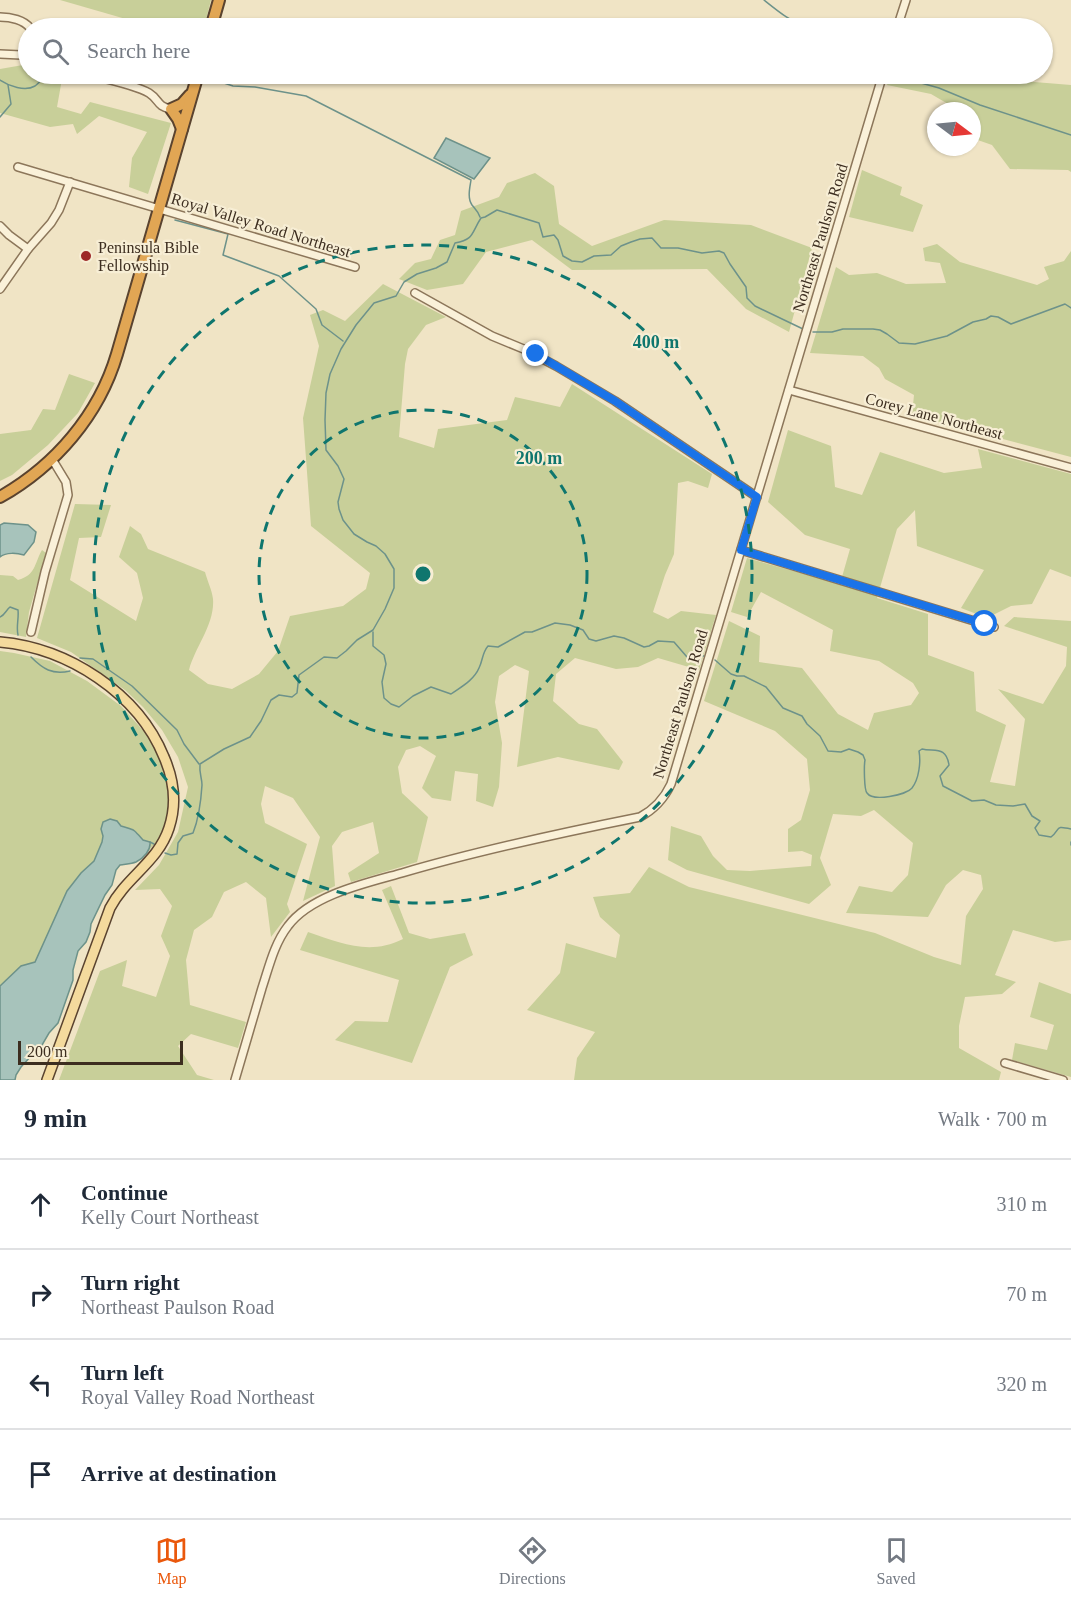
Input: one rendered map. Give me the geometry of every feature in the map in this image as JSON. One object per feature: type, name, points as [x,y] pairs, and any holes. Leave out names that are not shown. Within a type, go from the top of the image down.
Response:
[{"type":"highway","points":[[214,18],[219,0]]},
{"type":"highway","points":[[0,497],[20,485],[71,440],[108,380],[195,84]]},
{"type":"highway","points":[[182,130],[171,109],[182,104],[193,92]]},
{"type":"main road","points":[[0,642],[34,648],[59,657],[94,675],[122,697],[142,719],[157,741],[169,770],[173,790],[171,820],[164,840],[146,865],[125,885],[110,908],[47,1080]]},
{"type":"street","points":[[900,18],[906,0]]},
{"type":"street","points":[[0,17],[18,20]]},
{"type":"street","points":[[0,54],[18,55]]},
{"type":"street","points":[[123,84],[150,93],[160,106],[171,109]]},
{"type":"street","name":"Northeast Paulson Road","points":[[235,1080],[274,950],[286,928],[306,909],[328,897],[435,863],[497,847],[640,817],[659,804],[671,784],[880,84]]},
{"type":"street","name":"Royal Valley Road Northeast","points":[[18,167],[355,267]]},
{"type":"street","points":[[0,289],[28,249],[55,217],[70,182]]},
{"type":"street","points":[[0,226],[28,249]]},
{"type":"street","points":[[415,293],[492,336],[526,350],[615,401],[757,497]]},
{"type":"street","name":"Corey Lane Northeast","points":[[789,390],[1071,468]]},
{"type":"street","points":[[32,633],[45,572],[68,495],[66,482],[52,459]]},
{"type":"street","points":[[741,550],[994,627]]},
{"type":"street","points":[[1005,1063],[1063,1080]]},
{"type":"green space","points":[[60,0],[211,0],[206,18],[122,18]]},
{"type":"green space","points":[[18,66],[18,84],[61,84],[57,107],[81,114],[90,102],[171,123],[148,194],[129,187],[132,158],[147,132],[99,116],[77,134],[73,124],[50,127],[0,113],[0,69]]},
{"type":"green space","points":[[887,85],[1071,85],[1071,172],[1068,170],[1010,169],[992,145],[981,141],[981,102],[945,102],[931,94]]},
{"type":"green space","points":[[862,170],[902,187],[900,195],[923,205],[913,232],[849,217]]},
{"type":"green space","points":[[535,173],[554,186],[559,224],[592,246],[664,220],[751,225],[812,248],[789,332],[746,309],[707,269],[572,270],[532,240],[486,252],[463,284],[427,290],[399,279],[415,263],[431,259],[440,240],[455,235],[461,211],[499,197],[507,183]]},
{"type":"green space","points":[[937,244],[960,262],[1037,285],[1049,279],[1044,267],[1064,261],[1071,251],[1071,457],[912,415],[914,395],[885,379],[879,368],[863,356],[810,353],[836,267],[849,275],[877,273],[906,284],[946,283],[940,263],[925,261],[923,248]]},
{"type":"green space","points":[[383,284],[446,317],[426,325],[408,349],[399,437],[434,448],[438,429],[507,420],[515,397],[560,407],[572,384],[712,474],[708,488],[688,481],[678,483],[674,554],[653,612],[668,619],[681,611],[716,615],[699,670],[658,658],[638,667],[616,669],[575,658],[556,674],[553,701],[579,724],[597,729],[623,762],[619,770],[558,757],[517,767],[529,671],[515,665],[499,676],[495,702],[502,743],[499,787],[493,807],[476,801],[478,774],[455,771],[451,801],[432,798],[422,788],[436,756],[420,746],[406,750],[398,767],[402,793],[428,817],[417,862],[351,882],[348,873],[379,853],[373,822],[342,832],[332,846],[335,886],[303,901],[320,837],[293,798],[265,786],[261,804],[265,823],[307,844],[287,904],[290,912],[271,937],[266,898],[246,882],[224,892],[212,917],[194,930],[186,960],[190,1005],[246,1022],[238,1048],[191,1034],[178,1046],[197,1075],[214,1080],[59,1080],[100,971],[127,960],[122,986],[156,997],[170,956],[161,936],[172,906],[160,889],[135,890],[159,865],[178,832],[188,787],[178,757],[162,730],[143,707],[125,690],[71,652],[37,638],[75,504],[111,505],[101,537],[79,538],[70,580],[136,621],[143,598],[137,573],[119,557],[130,526],[141,534],[148,549],[205,572],[213,599],[213,608],[208,626],[189,670],[208,684],[232,689],[259,674],[278,651],[290,616],[343,606],[366,589],[370,573],[311,526],[303,418],[319,346],[310,315],[323,310],[345,321]]},
{"type":"green space","points":[[69,374],[95,383],[78,413],[48,445],[12,475],[0,481],[0,434],[31,430],[43,409],[55,410]]},
{"type":"green space","points":[[788,430],[831,446],[835,487],[862,495],[880,452],[944,473],[982,468],[978,449],[1071,474],[1071,577],[1050,569],[1032,604],[1011,606],[987,618],[961,608],[984,570],[917,546],[915,510],[897,529],[877,598],[928,614],[928,655],[974,672],[976,711],[1006,725],[990,782],[1015,786],[1025,719],[998,689],[1043,704],[1066,666],[1067,647],[1004,626],[1014,617],[1071,621],[1071,940],[1055,942],[1013,930],[995,975],[1016,982],[1002,994],[965,997],[959,1026],[959,1048],[1001,1072],[999,1080],[574,1080],[577,1058],[595,1032],[527,1010],[560,973],[566,943],[616,958],[620,935],[600,917],[593,897],[630,893],[649,867],[689,887],[875,933],[934,957],[961,965],[966,916],[983,889],[981,875],[963,870],[946,885],[928,917],[846,913],[859,886],[892,892],[908,875],[913,843],[874,810],[861,816],[833,814],[820,858],[831,885],[809,904],[687,870],[668,860],[671,826],[701,836],[713,856],[727,870],[750,871],[811,866],[812,855],[802,851],[788,852],[788,829],[801,820],[810,790],[807,759],[775,731],[704,701],[729,621],[760,636],[759,662],[802,668],[838,714],[868,730],[874,713],[911,705],[919,693],[913,683],[879,661],[830,651],[833,630],[761,592],[747,617],[731,612],[747,558],[840,584],[850,549],[805,535],[768,502]]},
{"type":"green space","points":[[42,550],[46,553],[29,612],[26,637],[0,632],[0,575],[13,576],[18,580],[24,578],[34,568]]},
{"type":"green space","points":[[0,651],[50,661],[87,681],[121,706],[149,737],[165,771],[170,810],[166,827],[147,853],[135,862],[120,865],[116,870],[112,885],[91,924],[86,942],[78,951],[73,980],[58,1023],[38,1052],[21,1067],[15,1080],[0,1080]]},
{"type":"green space","points":[[391,886],[409,933],[430,939],[465,933],[473,955],[450,967],[412,1063],[335,1040],[355,1021],[388,1022],[399,980],[300,950],[308,932],[344,944],[367,947],[378,947],[403,939],[382,890]]},
{"type":"green space","points":[[1039,982],[1071,994],[1071,1077],[1012,1060],[1015,1043],[1047,1050],[1054,1025],[1030,1017]]},
{"type":"water","points":[[446,138],[490,158],[474,179],[434,158]]},
{"type":"water","points":[[4,523],[28,525],[36,532],[34,542],[24,555],[15,553],[0,557],[0,525]]},
{"type":"water","points":[[110,819],[134,830],[143,840],[150,842],[149,848],[139,860],[120,865],[116,870],[112,885],[91,924],[86,942],[78,951],[73,980],[58,1023],[38,1052],[21,1067],[15,1080],[0,1080],[0,986],[21,966],[35,962],[67,891],[94,861],[102,842],[103,822]]},
{"type":"waterway","points":[[764,0],[788,18]]},
{"type":"waterway","points":[[0,80],[22,88],[31,88],[37,84]]},
{"type":"waterway","points":[[227,84],[306,96],[471,180],[470,199],[480,217]]},
{"type":"waterway","points":[[925,84],[1071,135]]},
{"type":"waterway","points":[[0,117],[11,104],[8,85]]},
{"type":"waterway","points":[[200,764],[250,737],[271,700],[279,695],[292,697],[297,693],[299,675],[324,657],[337,658],[357,640],[373,630],[385,609],[394,588],[394,569],[385,554],[376,546],[354,534],[343,520],[339,509],[338,502],[344,479],[326,450],[326,393],[330,374],[341,349],[356,325],[374,303],[396,296],[404,282],[447,262],[455,243],[466,240],[472,235],[481,218],[497,210],[539,223],[543,237],[554,235],[563,256],[572,261],[582,262],[594,256],[611,255],[621,246],[640,239],[652,238],[661,248],[678,248],[702,253],[719,251],[724,253],[746,287],[747,298],[755,306],[803,329]]},
{"type":"waterway","points":[[175,220],[228,234],[223,255],[279,276],[316,309],[322,325],[343,341]]},
{"type":"waterway","points":[[813,332],[873,329],[880,330],[899,343],[915,344],[947,336],[973,322],[991,316],[1011,324],[1065,304],[1071,308]]},
{"type":"waterway","points":[[0,617],[10,607],[18,610],[18,635]]},
{"type":"waterway","points":[[373,632],[373,646],[384,655],[386,664],[382,682],[384,698],[399,707],[413,696],[431,687],[451,694],[474,676],[488,646],[498,647],[525,632],[532,632],[555,623],[583,630],[589,639],[596,641],[614,636],[644,647],[658,641],[674,642],[687,657],[704,656]]},
{"type":"waterway","points":[[31,657],[48,670],[70,671]]},
{"type":"waterway","points":[[80,658],[93,659],[132,686],[177,730],[199,764]]},
{"type":"waterway","points":[[715,660],[731,674],[744,676],[766,687],[783,708],[802,716],[820,736],[828,751],[841,752],[849,749],[863,755],[865,787],[870,796],[890,796],[909,791],[918,775],[919,751],[922,749],[939,751],[943,752],[949,765],[940,776],[943,786],[972,801],[984,800],[996,805],[1013,806],[1025,804],[1032,816],[1040,821],[1035,828],[1039,835],[1051,837],[1058,828],[1071,829]]},
{"type":"waterway","points":[[165,853],[177,854],[178,843],[183,836],[193,833],[201,797],[200,765]]},
{"type":"waterway","points":[[150,842],[154,844]]},
{"type":"place","name":"Peninsula Bible Fellowship","points":[[86,256]]},
{"type":"route","points":[[536,354],[615,401],[757,497],[741,550],[985,624]]}]
